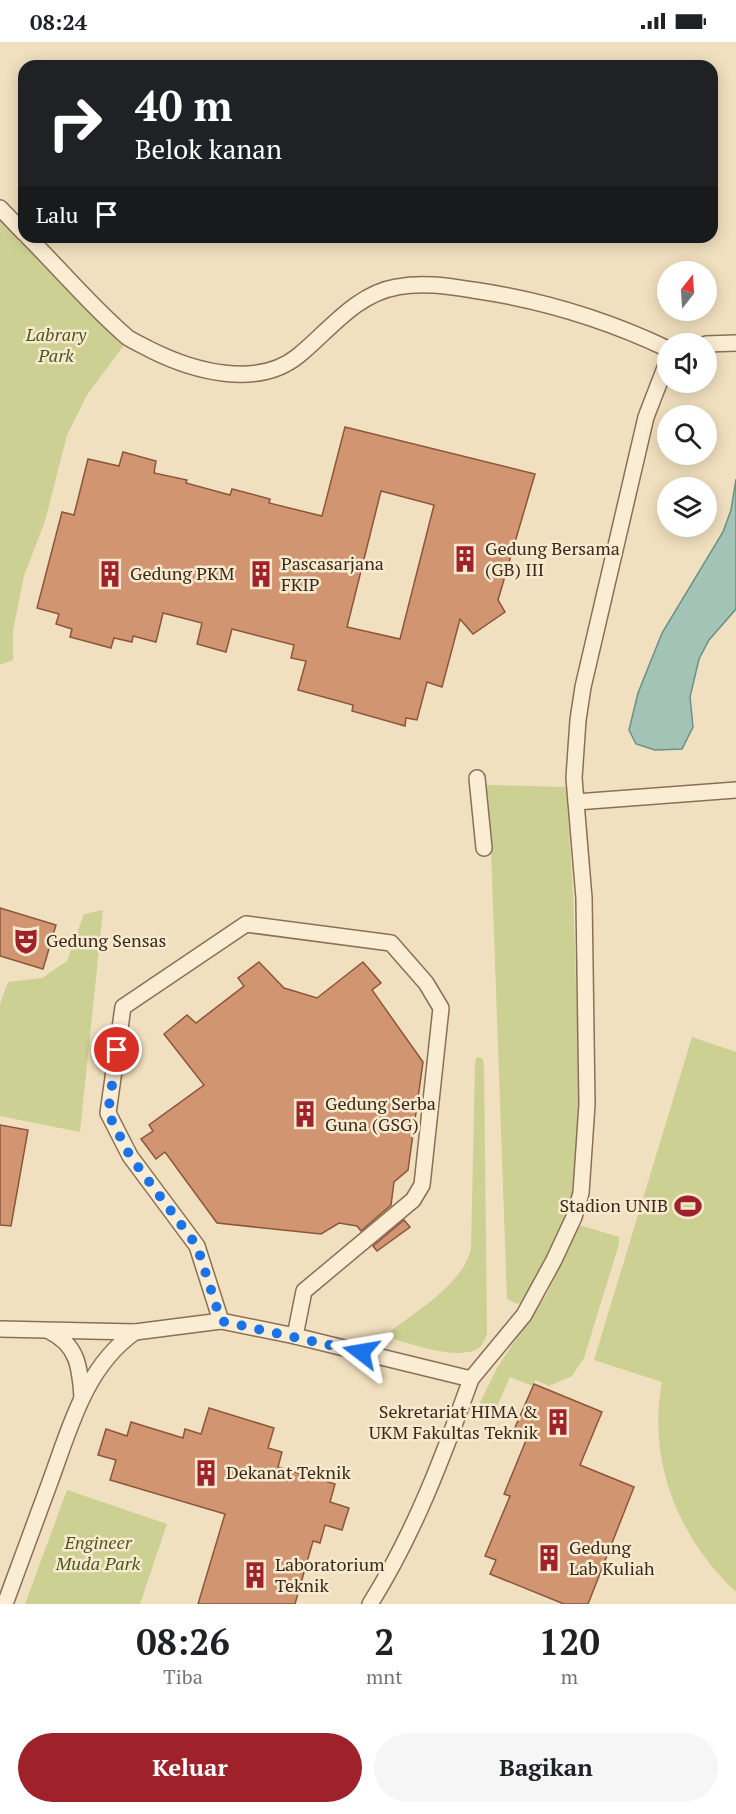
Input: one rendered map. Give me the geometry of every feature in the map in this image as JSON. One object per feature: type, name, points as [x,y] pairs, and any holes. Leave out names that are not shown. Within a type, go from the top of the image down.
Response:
[{"type":"lane","points":[[0,208],[18,227]]},
{"type":"lane","points":[[34,243],[129,338],[173,361],[216,373],[250,374],[274,369],[296,358],[357,305],[375,293],[396,287],[429,284],[543,302],[610,323],[657,345]]},
{"type":"lane","points":[[717,343],[736,342]]},
{"type":"lane","points":[[370,1604],[393,1567],[445,1453],[471,1379],[524,1315],[560,1249],[574,1217],[581,1193],[587,1104],[584,898],[576,802],[575,753],[583,687],[646,417],[657,388]]},
{"type":"lane","points":[[477,778],[484,848]]},
{"type":"lane","points":[[576,802],[736,790]]},
{"type":"lane","points":[[221,1321],[197,1246],[130,1156],[108,1113],[123,1007],[246,924],[391,943],[426,983],[441,1008],[422,1185],[413,1200],[304,1291],[295,1336]]},
{"type":"lane","points":[[0,1329],[135,1332],[221,1321],[295,1336],[471,1379]]},
{"type":"lane","points":[[49,1331],[62,1337],[74,1354],[79,1371],[82,1397]]},
{"type":"lane","points":[[4,1604],[82,1397],[119,1343],[135,1332]]},
{"type":"green space","name":"Labrary Park","points":[[0,208],[18,226],[18,243],[35,243],[129,338],[87,395],[67,435],[45,521],[24,576],[13,630],[13,660],[0,665]]},
{"type":"green space","points":[[486,785],[566,787],[573,892],[579,1080],[574,1192],[563,1230],[528,1294],[522,1302],[517,1304],[507,1299],[491,849]]},
{"type":"green space","points":[[103,910],[80,1132],[0,1116],[0,1004],[8,982],[42,978],[67,961],[84,914]]},
{"type":"green space","name":"Stadion UNIB","points":[[692,1037],[736,1052],[736,1592],[698,1547],[683,1522],[672,1496],[659,1440],[658,1411],[662,1382],[594,1360]]},
{"type":"green space","points":[[476,1058],[483,1059],[484,1066],[487,1333],[481,1346],[473,1351],[448,1352],[419,1347],[384,1336],[447,1287],[458,1275],[471,1249],[475,1063]]},
{"type":"green space","points":[[579,1225],[619,1237],[619,1244],[584,1358],[572,1376],[549,1386],[535,1380],[533,1386],[510,1377],[492,1418],[476,1411],[498,1366],[547,1294]]},
{"type":"green space","name":"Engineer Muda Park","points":[[67,1490],[167,1524],[140,1604],[25,1604]]},
{"type":"shaded area","points":[[736,479],[736,609],[709,640],[699,659],[690,697],[693,727],[682,749],[655,750],[636,744],[629,730],[638,693],[662,633],[723,532],[731,510]]},
{"type":"building","points":[[345,427],[535,474],[498,600],[505,612],[473,634],[460,619],[442,687],[427,682],[417,720],[406,718],[405,726],[352,711],[353,705],[298,690],[306,661],[291,658],[294,645],[232,629],[226,652],[197,644],[202,623],[163,613],[156,642],[133,636],[132,642],[114,638],[111,648],[70,637],[72,629],[56,624],[59,614],[37,608],[62,512],[74,515],[88,459],[119,466],[123,452],[156,461],[154,473],[187,480],[186,483],[230,495],[232,489],[270,499],[269,503],[322,516]],"holes":[[[381,491],[434,505],[400,639],[347,627]]]},
{"type":"building","name":"Gedung Sensas","points":[[0,908],[56,925],[43,969],[0,956]]},
{"type":"building","name":"Gedung Serba Guna (GSG)","points":[[259,962],[284,988],[317,998],[363,962],[381,983],[372,990],[423,1062],[408,1170],[394,1182],[391,1205],[361,1231],[357,1226],[339,1223],[321,1234],[217,1223],[165,1152],[156,1159],[141,1139],[153,1131],[149,1125],[204,1085],[164,1034],[187,1015],[196,1023],[244,986],[238,978]]},
{"type":"building","points":[[0,1125],[28,1130],[11,1226],[0,1225]]},
{"type":"building","points":[[404,1220],[410,1227],[377,1251],[373,1246]]},
{"type":"building","points":[[534,1384],[602,1412],[580,1465],[634,1487],[588,1604],[564,1604],[490,1574],[496,1560],[485,1556],[510,1496],[504,1494],[527,1438],[513,1432]]},
{"type":"building","name":"Dekanat Teknik","points":[[209,1408],[274,1428],[268,1448],[282,1452],[278,1467],[335,1484],[330,1502],[349,1508],[342,1530],[325,1525],[320,1543],[313,1541],[295,1604],[198,1604],[225,1514],[110,1480],[116,1460],[98,1455],[106,1429],[127,1436],[131,1422],[183,1438],[185,1429],[201,1434]]},
{"type":"place","name":"Gedung Bersama (GB) III","points":[[465,559]]},
{"type":"place","name":"Gedung PKM","points":[[110,574]]},
{"type":"place","name":"Pascasarjana FKIP","points":[[261,574]]},
{"type":"place","name":"Gedung Sensas","points":[[26,941]]},
{"type":"place","name":"Gedung Serba Guna (GSG)","points":[[305,1114]]},
{"type":"place","name":"Stadion UNIB","points":[[688,1206]]},
{"type":"place","name":"Sekretariat HIMA & UKM Fakultas Teknik","points":[[558,1422]]},
{"type":"place","name":"Dekanat Teknik","points":[[206,1473]]},
{"type":"place","name":"Gedung Lab Kuliah","points":[[549,1558]]},
{"type":"place","name":"Laboratorium Teknik","points":[[255,1575]]},
{"type":"route","points":[[117,1050],[108,1113],[130,1156],[197,1246],[221,1321],[361,1352]]}]
